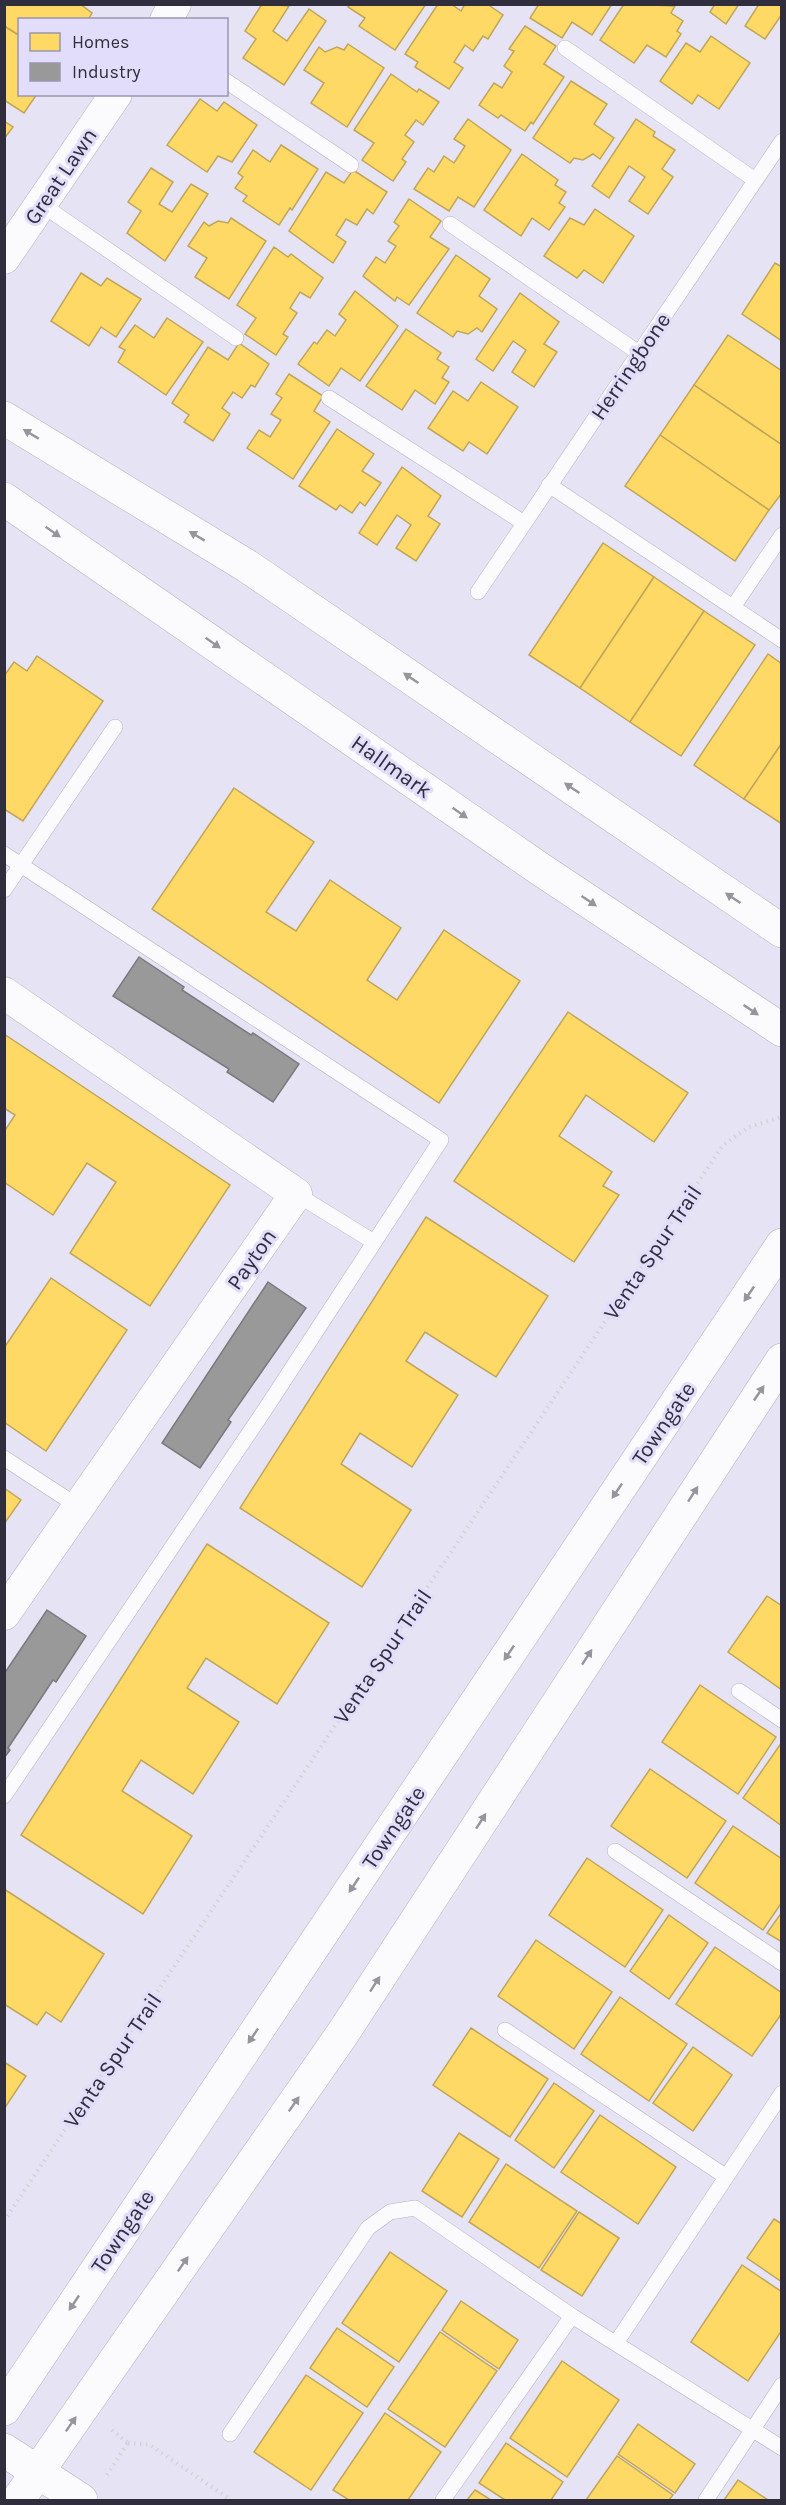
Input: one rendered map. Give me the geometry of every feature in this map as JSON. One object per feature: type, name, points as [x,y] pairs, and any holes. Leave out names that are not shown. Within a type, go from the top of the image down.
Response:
[{"type":"street","points":[[167,18],[175,4]]},
{"type":"street","name":"Great Lawn","points":[[4,258],[115,96]]},
{"type":"street","points":[[4,418],[247,566],[782,931]]},
{"type":"street","name":"Hallmark","points":[[4,499],[540,869],[782,1030]]},
{"type":"street","points":[[4,993],[296,1194]]},
{"type":"street","name":"Payton","points":[[4,1614],[296,1194]]},
{"type":"street","name":"Towngate","points":[[4,2409],[782,1245]]},
{"type":"street","points":[[18,2500],[343,2033],[782,1360]]},
{"type":"street","points":[[4,2450],[38,2472],[92,2491]]},
{"type":"lane","points":[[565,48],[755,180]]},
{"type":"lane","points":[[228,82],[351,165]]},
{"type":"lane","name":"Herringbone","points":[[478,592],[782,141]]},
{"type":"lane","points":[[41,204],[236,338]]},
{"type":"lane","points":[[450,224],[639,353]]},
{"type":"lane","points":[[329,398],[524,523]]},
{"type":"lane","points":[[549,486],[782,640]]},
{"type":"lane","points":[[733,607],[782,535]]},
{"type":"lane","points":[[4,890],[115,727]]},
{"type":"lane","points":[[4,854],[441,1140],[266,1408],[4,1796]]},
{"type":"lane","points":[[296,1194],[374,1242]]},
{"type":"lane","points":[[4,1458],[79,1507]]},
{"type":"lane","points":[[739,1691],[782,1720]]},
{"type":"lane","points":[[615,1851],[782,1963]]},
{"type":"lane","points":[[505,2030],[725,2176]]},
{"type":"lane","points":[[616,2343],[782,2093]]},
{"type":"lane","points":[[231,2434],[368,2228],[390,2212],[415,2208],[572,2316],[782,2448]]},
{"type":"lane","points":[[443,2500],[572,2316]]},
{"type":"lane","points":[[706,2500],[782,2385]]},
{"type":"path","name":"Venta Spur Trail","points":[[4,2221],[723,1145],[749,1127],[782,1118]]},
{"type":"path","points":[[92,2491],[128,2443],[150,2445],[231,2500]]},
{"type":"building: Homes","points":[[4,4],[80,4],[92,13],[89,18],[18,18],[18,35],[4,26]]},
{"type":"building: Homes","points":[[262,4],[289,6],[273,31],[287,41],[309,9],[326,21],[284,85],[243,58],[256,39],[245,31]]},
{"type":"building: Homes","points":[[350,4],[426,4],[395,50],[359,26],[365,18],[348,7]]},
{"type":"building: Homes","points":[[438,4],[451,4],[461,11],[465,4],[487,4],[503,15],[488,39],[483,36],[473,51],[465,45],[454,62],[463,68],[449,89],[415,67],[418,62],[405,54]]},
{"type":"building: Homes","points":[[539,4],[612,4],[592,35],[572,22],[562,38],[530,18]]},
{"type":"building: Homes","points":[[624,4],[675,6],[671,13],[683,21],[677,31],[681,34],[666,57],[647,45],[634,63],[600,40]]},
{"type":"building: Homes","points":[[715,4],[739,4],[726,24],[710,12]]},
{"type":"building: Homes","points":[[759,4],[782,4],[782,14],[765,39],[745,26]]},
{"type":"building: Homes","points":[[4,26],[18,35],[18,96],[36,96],[24,113],[4,100]]},
{"type":"building: Homes","points":[[525,26],[556,46],[544,64],[564,77],[533,124],[531,122],[525,131],[501,115],[498,118],[479,105],[494,83],[502,88],[512,72],[504,66],[514,51],[509,49]]},
{"type":"building: Homes","points":[[711,36],[750,63],[719,109],[698,95],[692,104],[660,81],[686,43],[700,52]]},
{"type":"building: Homes","points":[[348,44],[384,68],[347,127],[311,103],[324,83],[304,70],[319,47],[325,52],[337,47],[344,50]]},
{"type":"building: Homes","points":[[391,74],[417,92],[419,89],[439,102],[423,125],[416,120],[405,135],[414,142],[402,159],[406,162],[393,181],[362,160],[374,143],[354,130]]},
{"type":"building: Homes","points":[[571,81],[607,104],[594,124],[614,138],[600,159],[593,154],[583,160],[574,158],[570,163],[533,138]]},
{"type":"building: Homes","points":[[200,99],[217,111],[224,102],[257,125],[232,162],[218,156],[207,172],[167,145]]},
{"type":"building: Homes","points":[[468,119],[511,150],[474,207],[458,197],[449,211],[414,189],[428,168],[434,172],[444,156],[454,163],[465,146],[454,139]]},
{"type":"building: Homes","points":[[636,119],[655,132],[653,136],[675,150],[662,169],[673,177],[648,214],[629,201],[645,177],[629,166],[609,198],[592,186]]},
{"type":"building: Homes","points":[[4,121],[13,127],[4,139]]},
{"type":"building: Homes","points":[[281,145],[318,169],[292,210],[290,208],[279,225],[243,201],[247,196],[235,188],[243,177],[238,173],[253,150],[270,162]]},
{"type":"building: Homes","points":[[522,154],[558,180],[555,185],[566,192],[559,203],[565,207],[549,230],[532,218],[521,236],[484,210]]},
{"type":"building: Homes","points":[[151,168],[173,182],[159,204],[172,212],[191,184],[208,194],[165,261],[127,233],[141,211],[128,202]]},
{"type":"building: Homes","points":[[353,170],[387,192],[373,214],[367,209],[357,225],[346,219],[336,235],[346,242],[333,263],[289,231],[326,172],[344,183]]},
{"type":"building: Homes","points":[[409,199],[441,221],[430,237],[449,249],[409,305],[397,297],[395,301],[363,276],[376,257],[385,263],[396,246],[388,241],[399,226],[394,222]]},
{"type":"building: Homes","points":[[595,209],[634,236],[603,283],[584,270],[577,278],[544,256],[570,218],[584,225]]},
{"type":"building: Homes","points":[[231,218],[266,241],[229,299],[195,277],[207,258],[188,246],[204,222],[209,226],[218,221],[228,223]]},
{"type":"building: Homes","points":[[274,247],[288,257],[291,254],[323,278],[310,298],[300,292],[290,308],[297,313],[283,334],[288,337],[276,355],[245,334],[256,318],[237,305]]},
{"type":"building: Homes","points":[[456,255],[490,279],[479,296],[497,309],[482,332],[477,328],[468,334],[457,331],[453,337],[417,313]]},
{"type":"building: Homes","points":[[775,263],[782,267],[782,341],[742,314]]},
{"type":"building: Homes","points":[[81,273],[101,286],[107,278],[141,299],[116,337],[101,327],[89,346],[51,321]]},
{"type":"building: Homes","points":[[355,291],[398,326],[360,381],[341,368],[329,386],[298,364],[314,342],[317,344],[327,330],[335,336],[346,320],[339,314]]},
{"type":"building: Homes","points":[[520,293],[559,322],[544,344],[557,352],[534,387],[512,372],[526,350],[513,341],[493,371],[476,359]]},
{"type":"building: Homes","points":[[167,318],[203,342],[166,395],[118,362],[125,350],[119,347],[135,325],[154,338]]},
{"type":"building: Homes","points":[[406,329],[441,353],[437,359],[449,367],[442,378],[449,382],[435,404],[415,390],[402,410],[366,386]]},
{"type":"building: Homes","points":[[728,335],[782,371],[782,445],[694,385]]},
{"type":"building: Homes","points":[[239,343],[269,364],[255,387],[251,385],[242,398],[233,392],[222,408],[230,414],[213,441],[184,422],[189,415],[172,403],[208,347],[228,360]]},
{"type":"building: Homes","points":[[289,374],[323,396],[314,411],[330,422],[293,479],[247,448],[259,430],[270,437],[281,420],[271,414],[282,398],[276,394]]},
{"type":"building: Homes","points":[[481,382],[518,407],[487,454],[469,442],[463,451],[428,428],[453,391],[468,401]]},
{"type":"building: Homes","points":[[694,385],[782,445],[782,493],[769,510],[660,435]]},
{"type":"building: Homes","points":[[337,429],[374,454],[362,471],[381,483],[365,506],[360,502],[352,513],[340,505],[336,510],[299,486]]},
{"type":"building: Homes","points":[[660,435],[769,510],[735,561],[625,486]]},
{"type":"building: Homes","points":[[402,467],[441,496],[428,516],[440,524],[416,561],[396,548],[411,525],[397,515],[377,545],[359,533]]},
{"type":"building: Homes","points":[[603,543],[654,577],[580,688],[529,655]]},
{"type":"building: Homes","points":[[654,577],[704,611],[630,722],[580,688]]},
{"type":"building: Homes","points":[[704,611],[755,645],[681,756],[630,722]]},
{"type":"building: Homes","points":[[768,654],[782,664],[782,743],[744,799],[694,765]]},
{"type":"building: Homes","points":[[37,656],[103,701],[23,821],[4,809],[4,676],[14,662],[27,671]]},
{"type":"building: Homes","points":[[782,743],[782,824],[744,799]]},
{"type":"building: Homes","points":[[234,788],[314,842],[266,912],[296,931],[330,880],[401,928],[367,980],[397,1000],[444,930],[520,981],[439,1103],[152,909]]},
{"type":"building: Homes","points":[[568,1012],[688,1093],[654,1142],[586,1095],[559,1136],[612,1172],[603,1186],[619,1195],[574,1262],[454,1181]]},
{"type":"building: Homes","points":[[4,1034],[230,1185],[150,1306],[70,1253],[116,1182],[87,1163],[53,1215],[4,1182],[4,1132],[15,1115],[4,1108]]},
{"type":"building: Homes","points":[[426,1217],[548,1296],[496,1377],[425,1332],[406,1361],[458,1395],[412,1467],[360,1433],[341,1464],[411,1510],[362,1587],[240,1508]]},
{"type":"building: Homes","points":[[51,1278],[127,1330],[46,1451],[4,1422],[4,1348]]},
{"type":"building: Homes","points":[[4,1488],[21,1500],[4,1524]]},
{"type":"building: Homes","points":[[207,1544],[329,1623],[277,1704],[206,1658],[187,1688],[239,1722],[193,1794],[141,1760],[122,1791],[192,1836],[143,1914],[21,1835]]},
{"type":"building: Homes","points":[[767,1596],[782,1606],[782,1690],[728,1652]]},
{"type":"building: Homes","points":[[700,1685],[776,1737],[738,1794],[662,1742]]},
{"type":"building: Homes","points":[[782,1742],[782,1826],[743,1798]]},
{"type":"building: Homes","points":[[650,1769],[726,1821],[687,1878],[611,1826]]},
{"type":"building: Homes","points":[[733,1826],[782,1859],[782,1902],[763,1930],[695,1883]]},
{"type":"building: Homes","points":[[587,1858],[663,1910],[625,1967],[549,1915]]},
{"type":"building: Homes","points":[[4,1889],[104,1954],[61,2022],[46,2012],[37,2025],[4,2004]]},
{"type":"building: Homes","points":[[782,1912],[782,1942],[767,1933]]},
{"type":"building: Homes","points":[[669,1915],[708,1943],[669,1999],[630,1971]]},
{"type":"building: Homes","points":[[536,1940],[612,1992],[574,2049],[498,1996]]},
{"type":"building: Homes","points":[[715,1947],[782,1993],[782,2013],[752,2056],[676,2004]]},
{"type":"building: Homes","points":[[620,1997],[687,2044],[649,2101],[581,2054]]},
{"type":"building: Homes","points":[[471,2028],[548,2079],[510,2137],[433,2085]]},
{"type":"building: Homes","points":[[693,2047],[732,2075],[693,2131],[653,2103]]},
{"type":"building: Homes","points":[[4,2062],[26,2076],[4,2109]]},
{"type":"building: Homes","points":[[554,2083],[594,2111],[554,2168],[515,2140]]},
{"type":"building: Homes","points":[[600,2115],[676,2167],[638,2224],[561,2172]]},
{"type":"building: Homes","points":[[459,2133],[499,2159],[462,2217],[422,2191]]},
{"type":"building: Homes","points":[[506,2164],[577,2211],[539,2268],[469,2222]]},
{"type":"building: Homes","points":[[579,2212],[619,2238],[582,2296],[541,2270]]},
{"type":"building: Homes","points":[[774,2219],[782,2224],[782,2282],[747,2258]]},
{"type":"building: Homes","points":[[390,2252],[447,2291],[399,2362],[342,2323]]},
{"type":"building: Homes","points":[[742,2265],[782,2292],[782,2330],[748,2381],[691,2342]]},
{"type":"building: Homes","points":[[461,2301],[518,2340],[499,2369],[442,2330]]},
{"type":"building: Homes","points":[[337,2328],[394,2367],[367,2407],[310,2368]]},
{"type":"building: Homes","points":[[440,2332],[497,2371],[445,2447],[388,2409]]},
{"type":"building: Homes","points":[[562,2361],[619,2400],[567,2477],[510,2438]]},
{"type":"building: Homes","points":[[306,2375],[363,2413],[311,2490],[254,2452]]},
{"type":"building: Homes","points":[[385,2413],[441,2452],[408,2500],[349,2500],[333,2490]]},
{"type":"building: Homes","points":[[638,2424],[695,2464],[675,2493],[618,2454]]},
{"type":"building: Homes","points":[[506,2443],[563,2482],[551,2500],[505,2500],[479,2483]]},
{"type":"building: Homes","points":[[617,2456],[673,2495],[669,2500],[586,2500]]},
{"type":"building: Homes","points":[[738,2480],[768,2500],[724,2500]]},
{"type":"building: Homes","points":[[475,2490],[491,2500],[467,2500]]},
{"type":"building: Industry","points":[[139,957],[184,987],[182,990],[299,1064],[273,1102],[227,1072],[229,1069],[113,996]]},
{"type":"building: Industry","points":[[268,1282],[306,1308],[228,1420],[231,1422],[200,1468],[162,1443]]},
{"type":"building: Industry","points":[[47,1610],[86,1636],[56,1682],[53,1680],[8,1748],[10,1750],[4,1758],[4,1674]]}]
